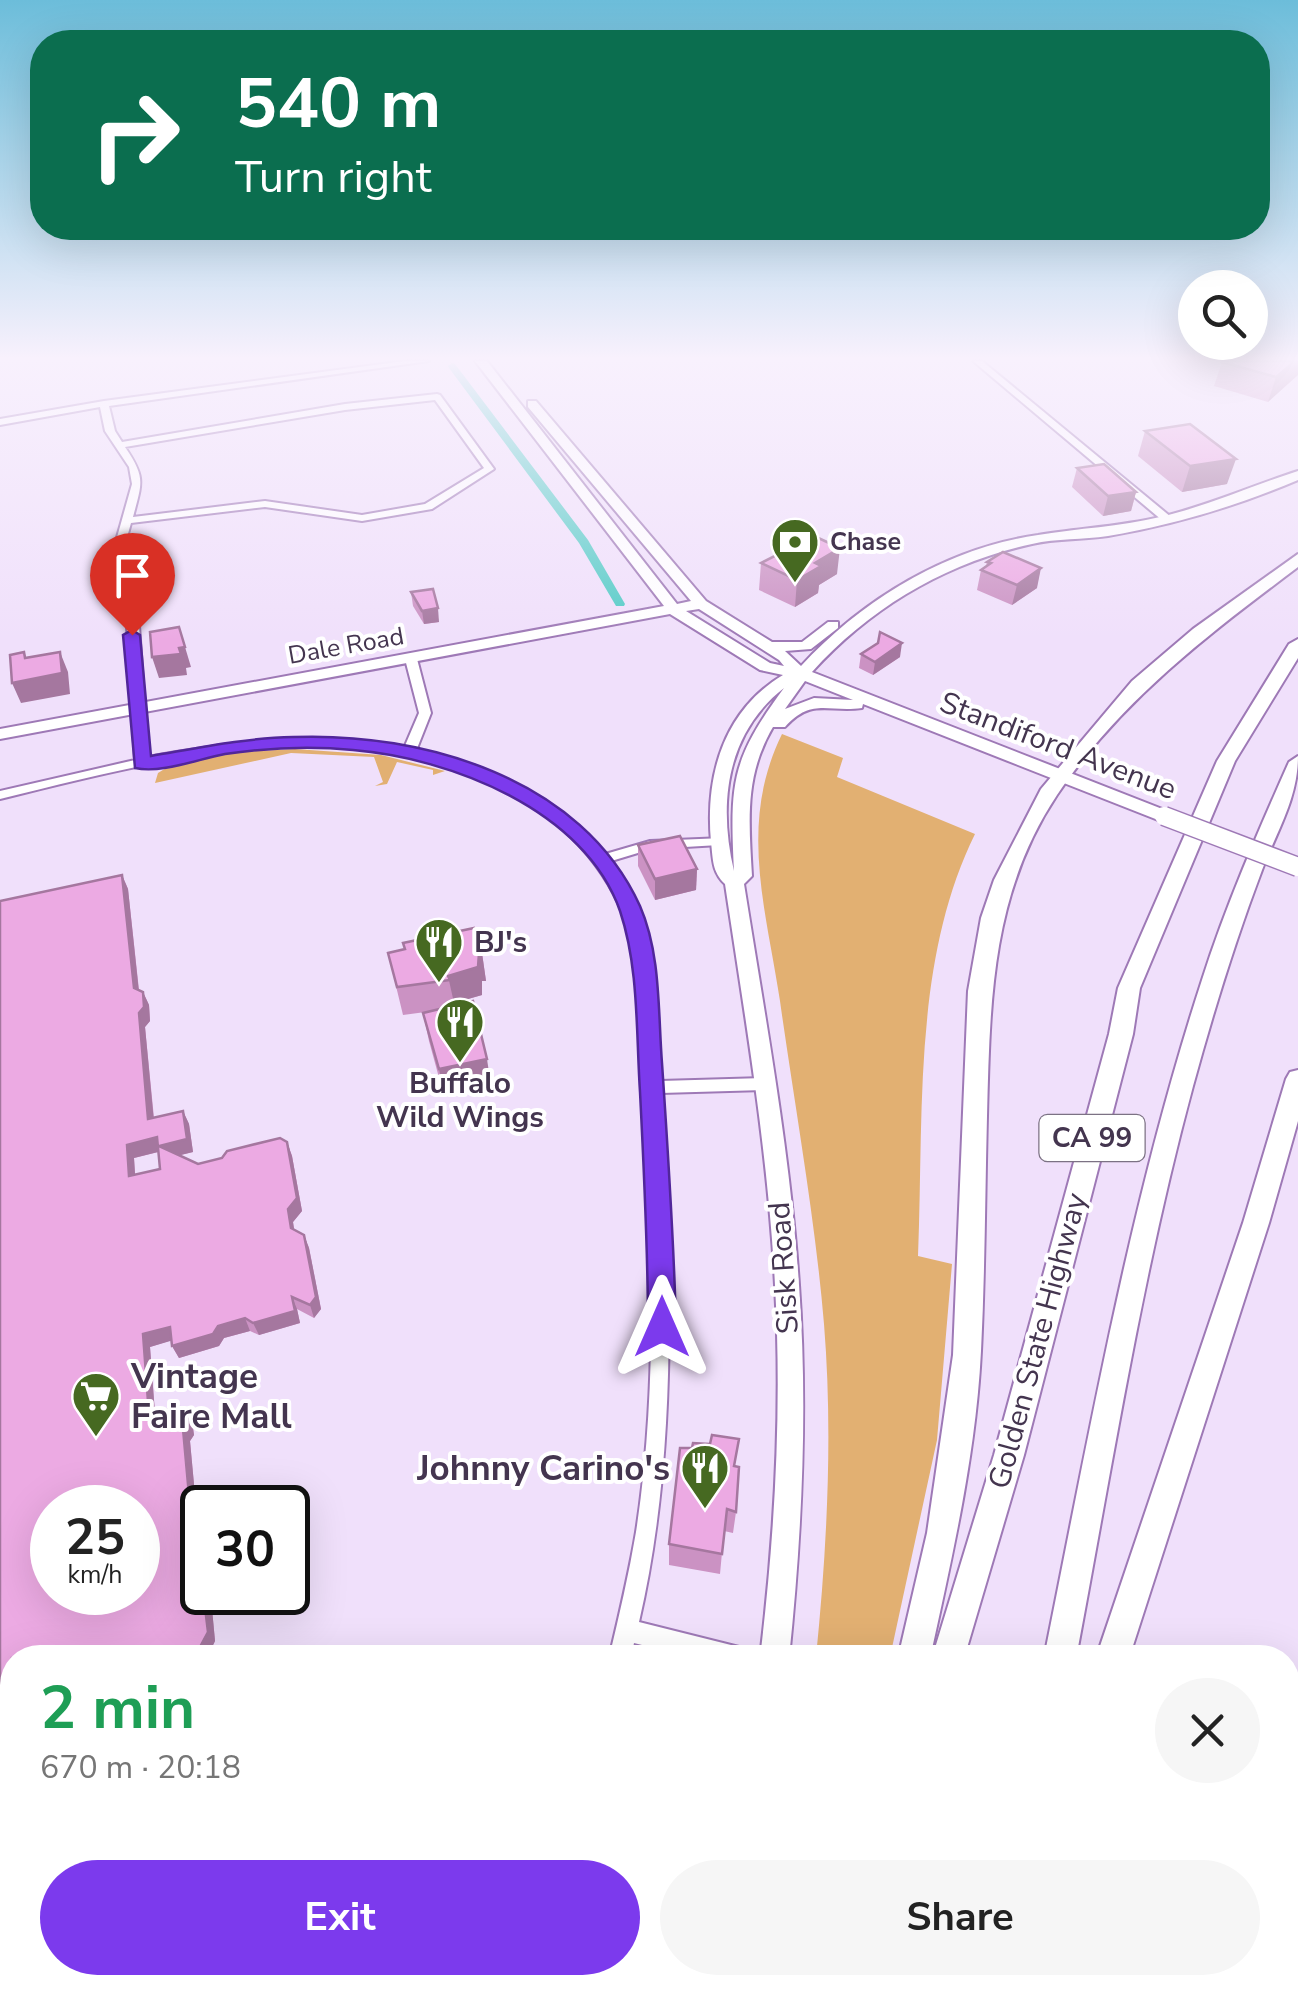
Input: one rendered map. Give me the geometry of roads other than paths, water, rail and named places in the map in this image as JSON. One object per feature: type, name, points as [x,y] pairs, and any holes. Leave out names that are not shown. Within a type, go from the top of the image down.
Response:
[{"type":"highway","points":[[917,1645],[942,1533],[968,1355],[976,1031],[984,954],[1004,880],[1048,792],[1152,671],[1298,558]]},
{"type":"highway","name":"Golden State Highway","points":[[952,1645],[1010,1455],[1121,1034],[1128,988],[1226,761],[1298,644]]},
{"type":"highway","name":"CA 99","points":[[1063,1645],[1171,1117],[1243,891],[1298,762]]},
{"type":"highway","points":[[1116,1645],[1256,1223],[1298,1079]]},
{"type":"main road","name":"Standiford Avenue","points":[[552,454],[675,611],[765,666],[799,674],[1298,867]]},
{"type":"main road","name":"Standiford Avenue","points":[[574,454],[700,604],[784,656],[799,674]]},
{"type":"main road","name":"Sisk Road","points":[[734,882],[744,876],[740,812],[745,770],[763,730],[799,674],[862,613],[915,580],[983,553],[1044,537],[1078,536],[1167,519],[1243,498],[1298,475]]},
{"type":"main road","points":[[618,622],[643,604],[648,579]]},
{"type":"main road","name":"Dale Road","points":[[0,734],[700,604]]},
{"type":"main road","points":[[675,611],[680,624],[754,676],[759,690],[756,706]]},
{"type":"main road","points":[[766,647],[806,646],[842,619],[862,613]]},
{"type":"main road","name":"Sisk Road","points":[[775,1645],[790,1489],[790,1338],[765,1084],[734,882],[724,874],[718,775],[733,735],[756,706],[774,684],[799,674]]},
{"type":"main road","points":[[740,812],[765,748],[795,707],[822,701],[882,708]]},
{"type":"street","points":[[125,454],[134,467],[137,484],[119,548],[132,611],[135,710],[142,764]]},
{"type":"street","points":[[126,520],[265,504],[362,518],[428,506],[489,469],[478,454]]},
{"type":"street","points":[[1089,454],[1167,519]]},
{"type":"street","points":[[409,752],[425,712],[411,659]]},
{"type":"street","points":[[0,796],[229,748],[293,742],[353,744],[409,752],[467,768],[518,792],[567,824],[601,860],[629,907],[640,943],[652,1087],[662,1327],[651,1474],[623,1645]]},
{"type":"street","points":[[601,860],[650,845],[720,840]]},
{"type":"street","points":[[652,1087],[765,1084]]},
{"type":"street","points":[[627,1630],[687,1645]]},
{"type":"waterway","points":[[518,454],[584,542],[620,604]]},
{"type":"place","name":"Chase","points":[[795,584]]},
{"type":"place","name":"BJ's","points":[[439,984]]},
{"type":"place","name":"Buffalo Wild Wings","points":[[460,1064]]},
{"type":"place","name":"Vintage Faire Mall","points":[[96,1438]]},
{"type":"place","name":"Johnny Carino's","points":[[705,1510]]}]
